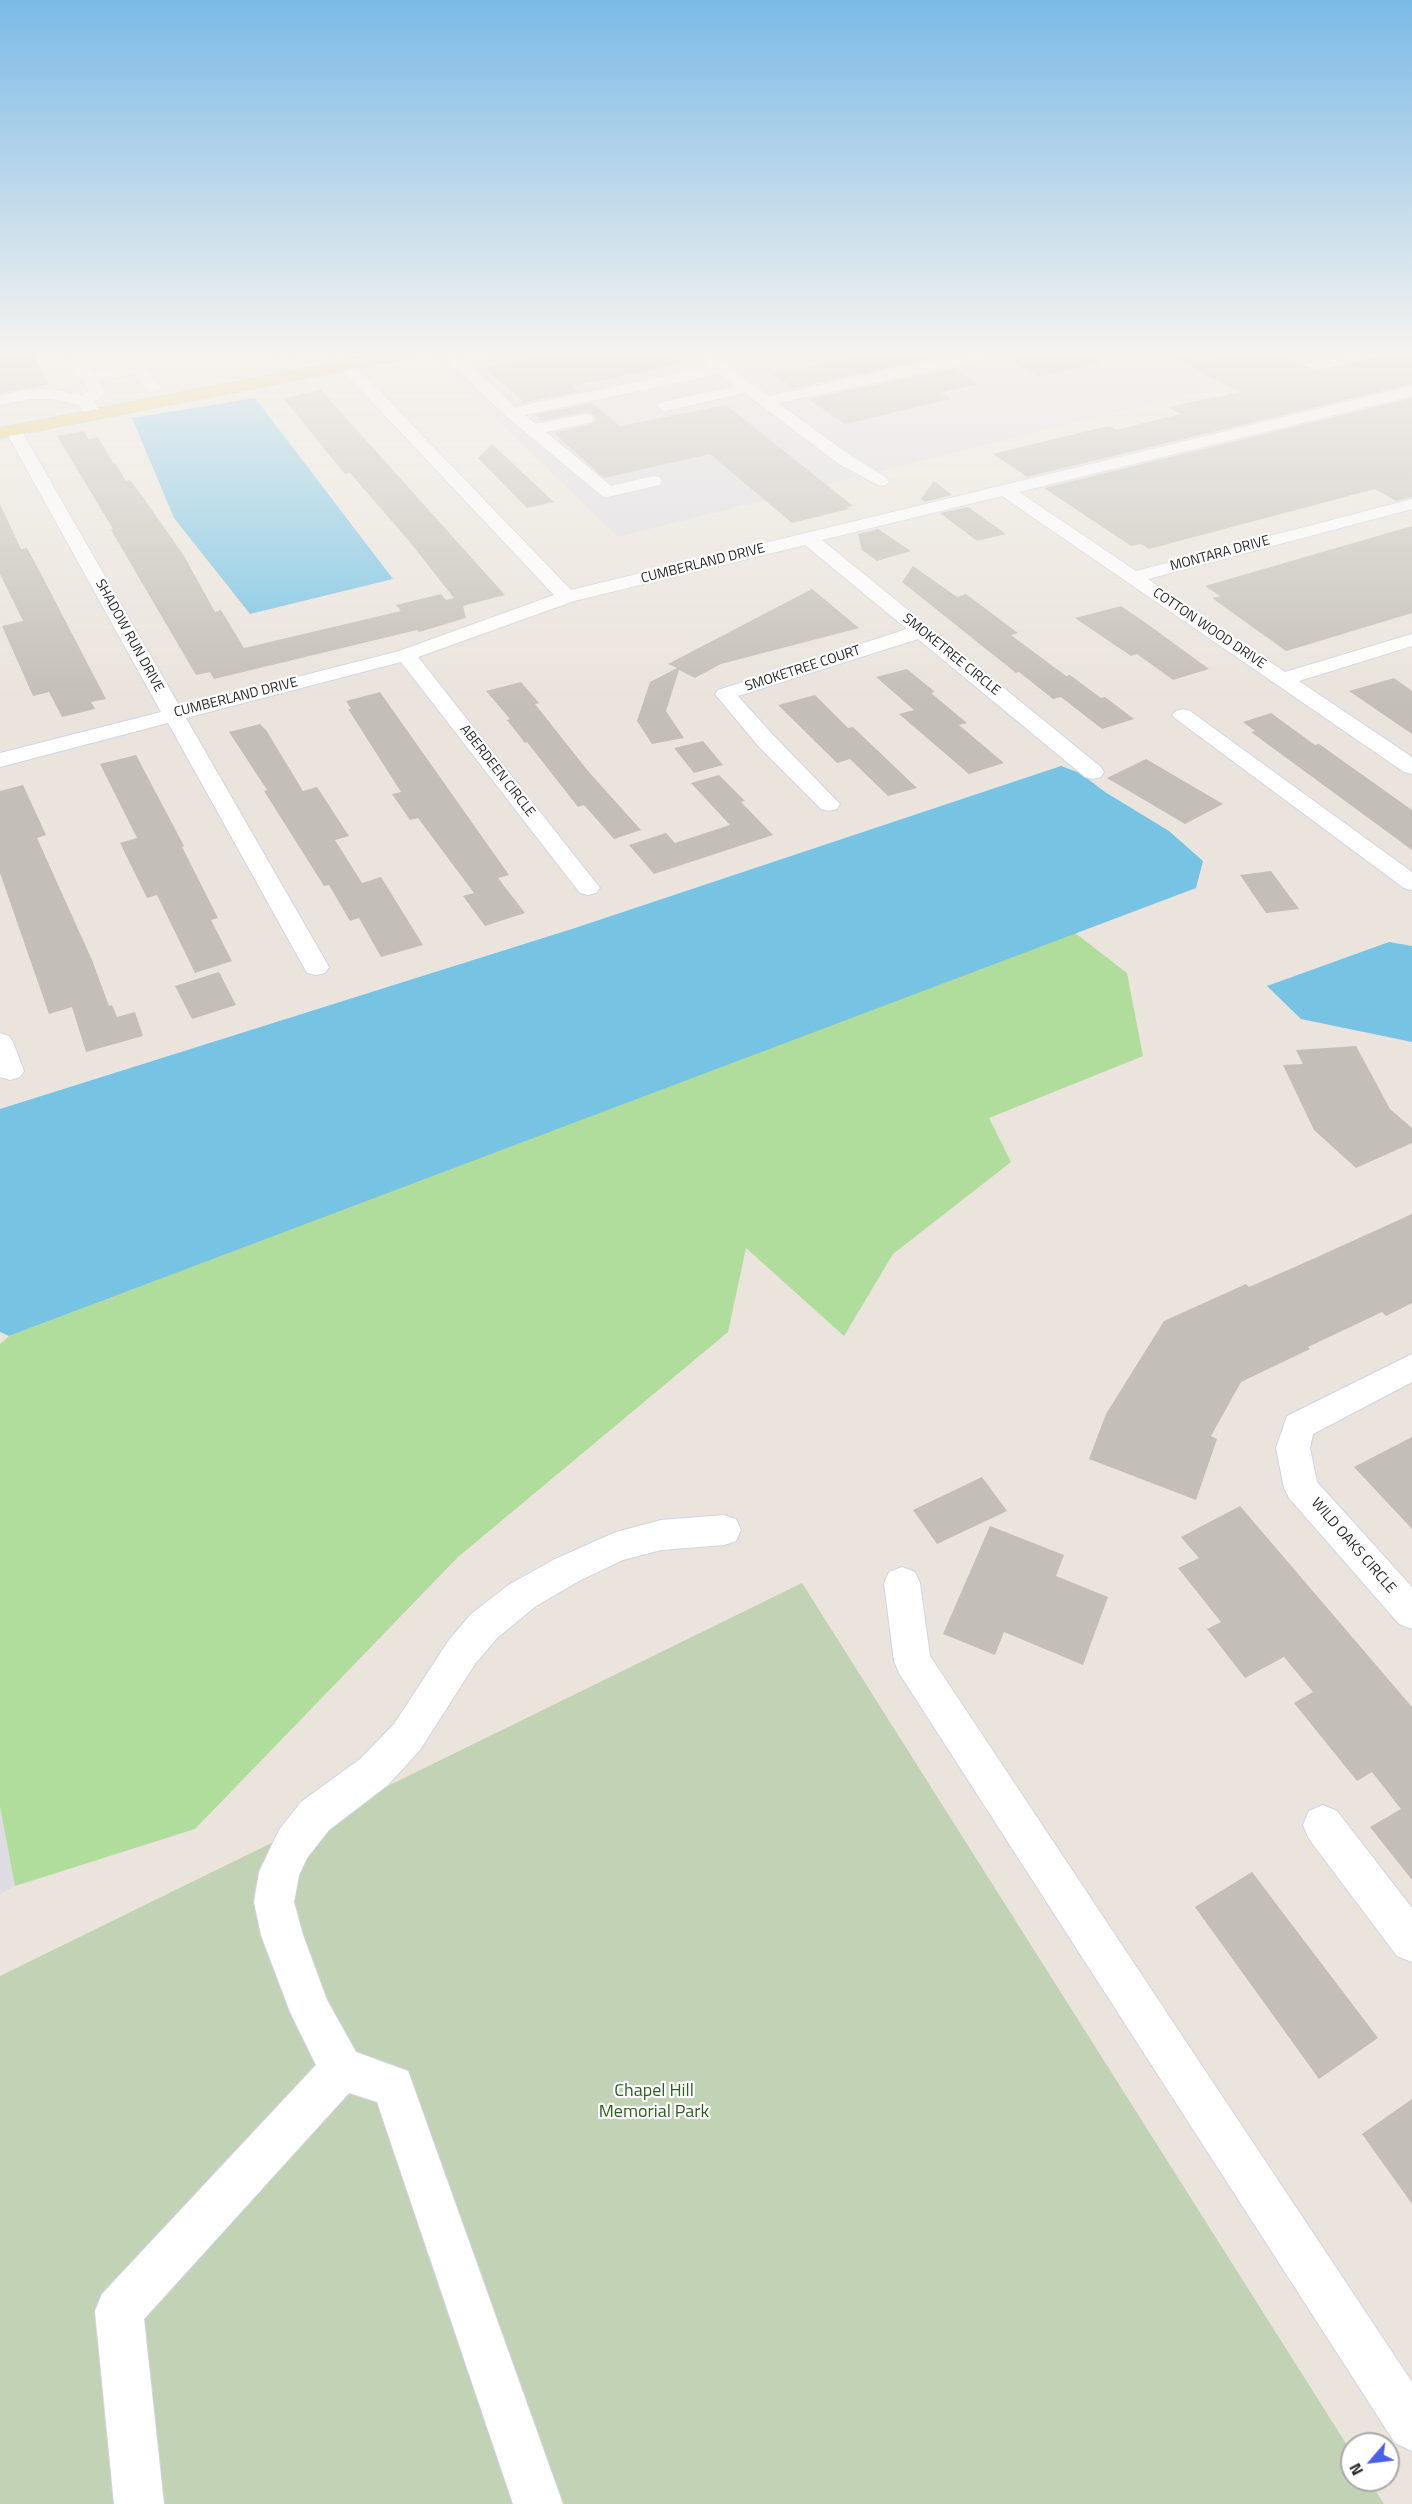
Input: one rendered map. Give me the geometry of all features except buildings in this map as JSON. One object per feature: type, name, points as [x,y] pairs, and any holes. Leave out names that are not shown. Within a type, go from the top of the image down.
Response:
[{"type":"street","name":"SHADOW RUN DRIVE","points":[[29,470],[173,714],[316,967]]},
{"type":"street","points":[[446,470],[567,597]]},
{"type":"street","points":[[581,470],[608,492],[653,481]]},
{"type":"street","points":[[861,470],[880,481]]},
{"type":"street","name":"CUMBERLAND DRIVE","points":[[0,760],[406,655],[567,597],[1092,470]]},
{"type":"street","name":"COTTON WOOD DRIVE","points":[[1006,491],[1412,767]]},
{"type":"street","name":"MONTARA DRIVE","points":[[1133,577],[1412,504]]},
{"type":"street","name":"SMOKETREE CIRCLE","points":[[808,537],[1093,772]]},
{"type":"street","name":"SMOKETREE COURT","points":[[829,804],[725,694],[922,631]]},
{"type":"street","points":[[1283,679],[1412,640]]},
{"type":"street","name":"ABERDEEN CIRCLE","points":[[406,655],[588,888]]},
{"type":"street","points":[[1184,715],[1412,883]]},
{"type":"street","points":[[0,1042],[10,1071]]},
{"type":"street","name":"WILD OAKS CIRCLE","points":[[1412,1367],[1299,1426],[1293,1448],[1301,1488],[1412,1613]]},
{"type":"street","points":[[538,2504],[393,2086],[342,2069],[311,2012],[282,1935],[274,1902],[279,1872],[293,1844],[315,1816],[374,1773],[407,1737],[462,1652],[484,1626],[523,1595],[567,1570],[616,1547],[661,1535],[724,1530]]},
{"type":"street","points":[[902,1583],[912,1660],[1412,2426]]},
{"type":"street","points":[[1323,1825],[1412,1941]]},
{"type":"street","points":[[139,2504],[119,2311],[342,2069]]},
{"type":"shaded area","points":[[549,470],[850,470],[860,476],[618,537]]},
{"type":"shaded area","points":[[0,1806],[15,1886],[0,1894]]},
{"type":"green space","points":[[1075,933],[1127,973],[1143,1056],[989,1118],[1011,1162],[893,1254],[844,1336],[746,1248],[728,1332],[458,1557],[195,1829],[15,1886],[0,1806],[0,1344],[9,1336]]},
{"type":"green space","name":"Chapel Hill Memorial Park","points":[[802,1583],[1340,2434],[1340,2492],[1376,2492],[1384,2504],[0,2504],[0,1976]]},
{"type":"water","points":[[154,470],[310,470],[393,579],[250,614],[174,518]]},
{"type":"water","points":[[1061,766],[1080,773],[1105,792],[1169,831],[1203,861],[1196,888],[9,1336],[0,1332],[0,1109],[575,928]]},
{"type":"water","points":[[1389,942],[1412,946],[1412,1042],[1301,1019],[1267,986]]}]
